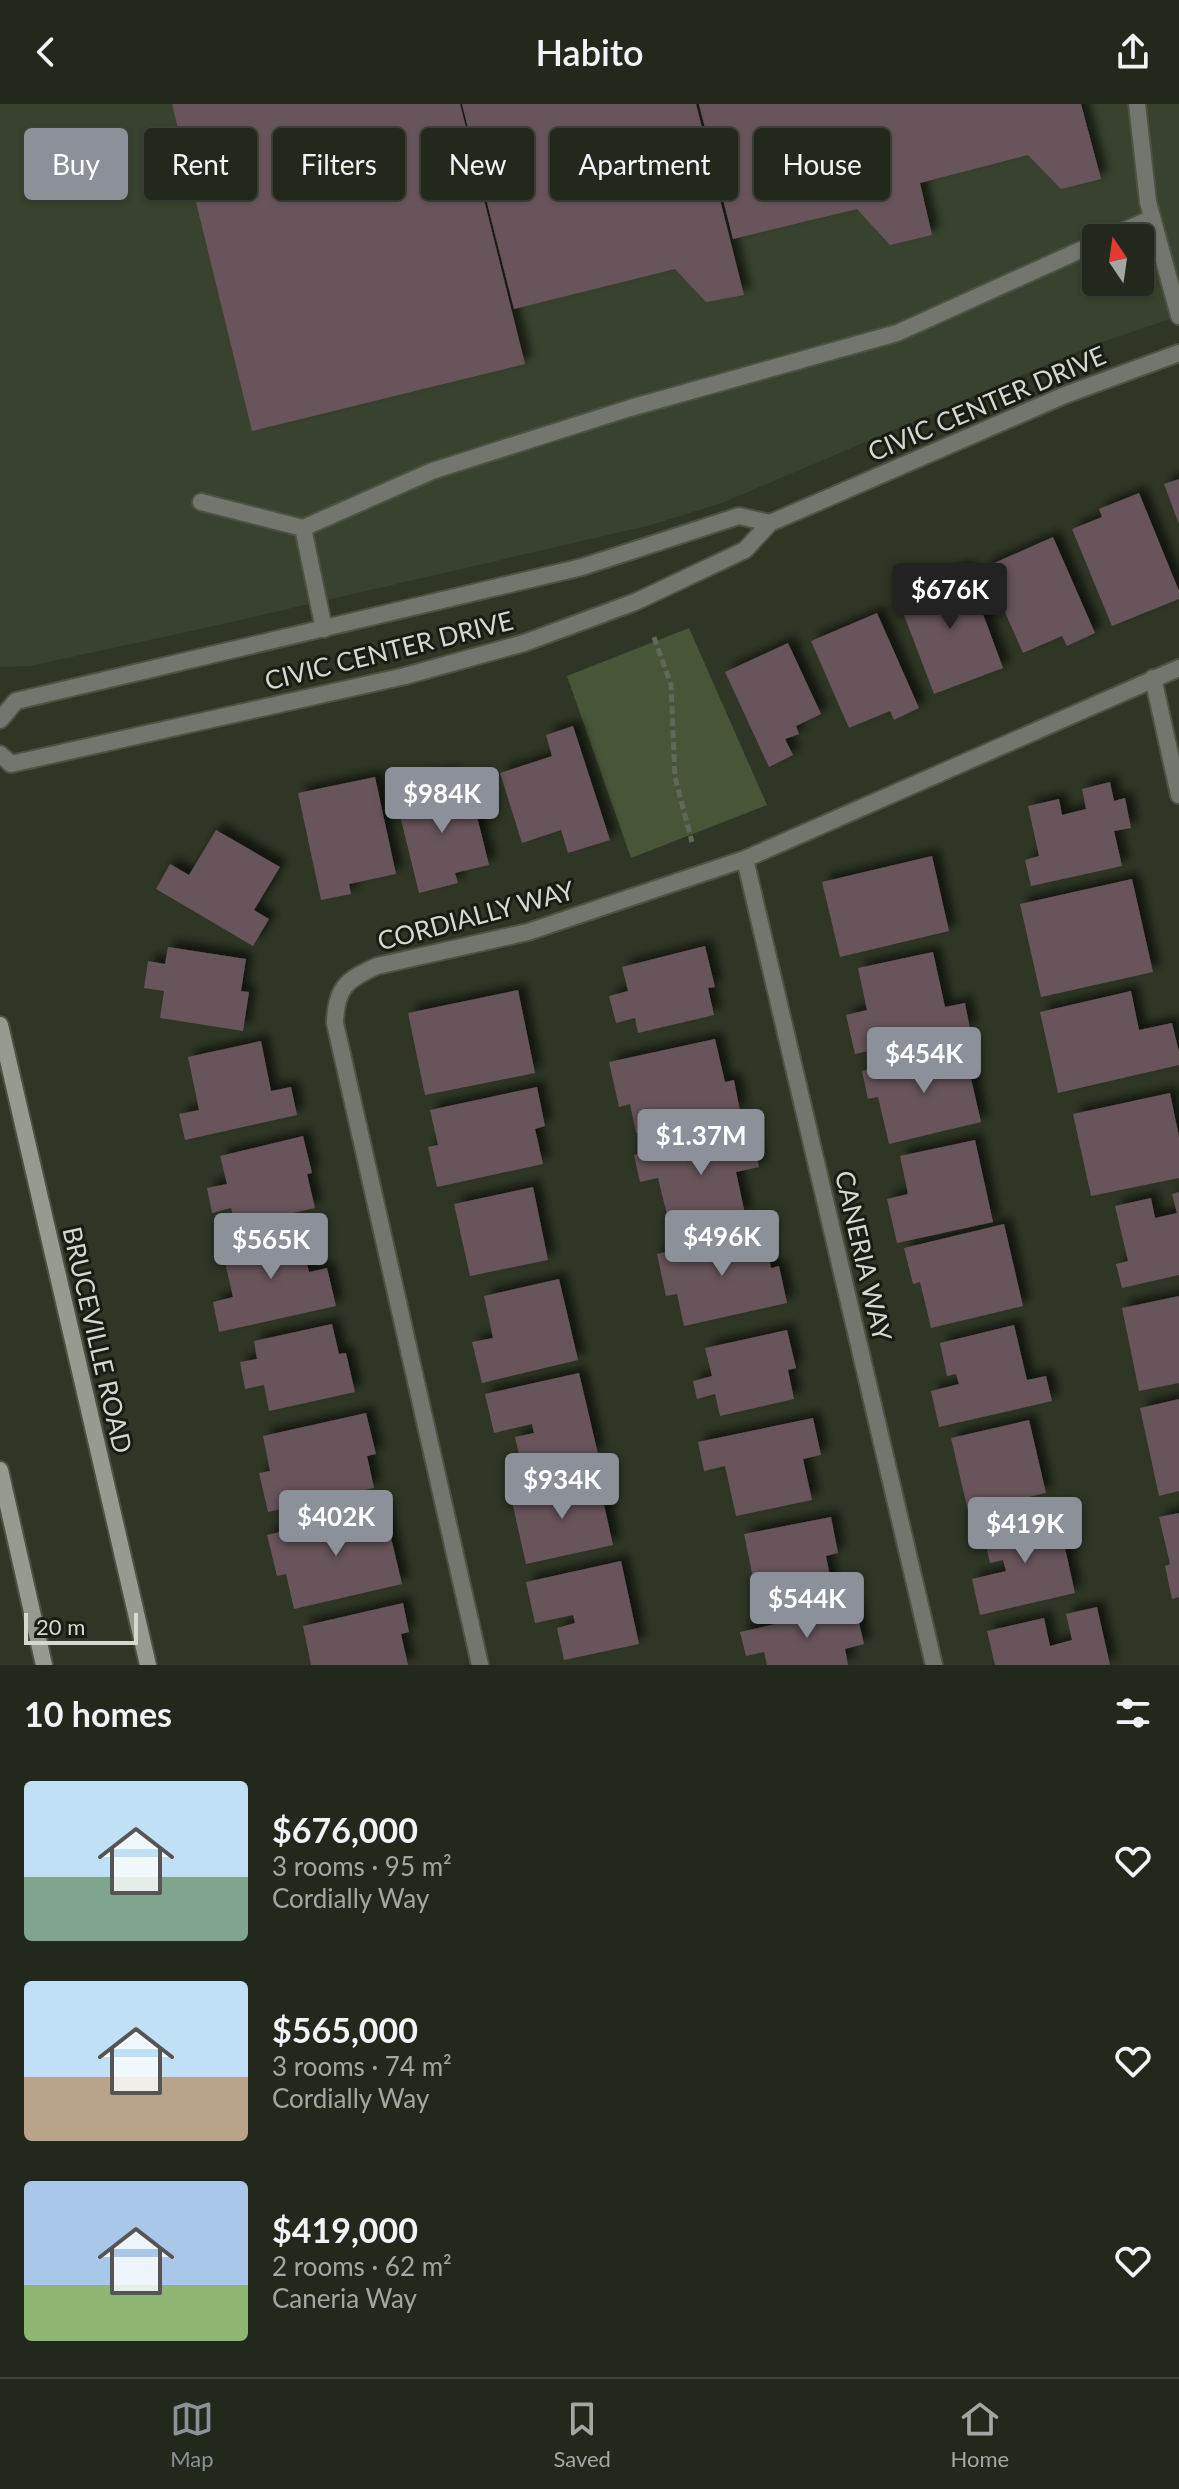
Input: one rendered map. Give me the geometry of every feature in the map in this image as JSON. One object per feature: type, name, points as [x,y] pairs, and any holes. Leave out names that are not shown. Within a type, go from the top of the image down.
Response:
[{"type":"main road","name":"BRUCEVILLE ROAD","points":[[0,1025],[148,1665]]},
{"type":"main road","points":[[0,1470],[7,1534],[44,1665]]},
{"type":"street","points":[[1137,104],[1148,202],[1179,316]]},
{"type":"street","points":[[1139,224],[1152,218]]},
{"type":"street","points":[[201,502],[303,528],[390,487],[447,466],[630,408],[897,333],[1082,249]]},
{"type":"street","name":"CIVIC CENTER DRIVE","points":[[0,754],[11,764],[405,676],[524,643],[635,602],[745,550],[770,523],[1065,395],[1179,353]]},
{"type":"street","name":"CIVIC CENTER DRIVE","points":[[0,720],[16,701],[582,567],[739,516],[770,523]]},
{"type":"street","points":[[303,528],[324,629]]},
{"type":"street","name":"CORDIALLY WAY","points":[[480,1665],[335,1023],[335,1004],[342,988],[356,976],[377,966],[528,932],[745,859],[1179,668]]},
{"type":"street","points":[[1153,678],[1179,795]]},
{"type":"street","name":"CANERIA WAY","points":[[745,859],[934,1665]]},
{"type":"path","points":[[654,637],[671,685],[675,777],[692,842]]},
{"type":"shaded area","points":[[0,104],[1179,104],[1179,316],[1093,345],[722,503],[647,526],[30,666],[0,667]]},
{"type":"shaded area","points":[[689,628],[767,805],[631,858],[567,676]]},
{"type":"building","points":[[172,104],[460,104],[466,128],[421,128],[421,200],[484,200],[525,364],[252,431],[195,200],[257,200],[257,128],[178,128]]},
{"type":"building","points":[[462,104],[696,104],[702,128],[550,128],[550,200],[720,200],[744,295],[706,302],[675,269],[514,309],[486,200],[534,200],[534,128],[468,128]]},
{"type":"building","points":[[699,104],[1081,104],[1101,179],[1061,189],[1028,155],[920,183],[932,235],[890,245],[857,209],[733,239],[723,200],[738,200],[738,128],[705,128]]},
{"type":"building","points":[[1179,479],[1179,524],[1164,484]]},
{"type":"building","points":[[1139,493],[1179,591],[1179,599],[1112,626],[1072,529],[1102,517],[1099,509]]},
{"type":"building","points":[[1053,537],[1095,633],[1067,646],[1062,636],[1023,653],[985,567]]},
{"type":"building","points":[[966,568],[1003,668],[934,694],[896,594]]},
{"type":"building","points":[[877,613],[919,708],[894,720],[890,711],[849,728],[811,641]]},
{"type":"building","points":[[788,643],[821,714],[796,726],[799,734],[785,739],[793,755],[769,767],[725,672]]},
{"type":"building","points":[[573,726],[610,840],[568,853],[561,830],[522,843],[500,773],[552,756],[546,735]]},
{"type":"building","points":[[449,774],[454,795],[471,792],[489,865],[455,873],[458,883],[419,893],[398,807],[426,800],[421,781]]},
{"type":"building","points":[[375,777],[396,874],[349,884],[351,894],[321,900],[298,793]]},
{"type":"building","points":[[1110,782],[1114,801],[1125,798],[1131,828],[1114,831],[1122,866],[1031,886],[1025,860],[1039,856],[1028,806],[1059,799],[1062,815],[1086,809],[1082,789]]},
{"type":"building","points":[[216,830],[280,867],[254,910],[269,919],[253,946],[156,889],[170,864],[189,875]]},
{"type":"building","points":[[932,856],[949,931],[840,957],[822,882]]},
{"type":"building","points":[[1132,879],[1153,972],[1041,997],[1020,904]]},
{"type":"building","points":[[705,946],[715,987],[708,988],[714,1015],[638,1033],[635,1018],[616,1023],[609,996],[628,991],[622,967]]},
{"type":"building","points":[[168,947],[246,959],[241,991],[249,992],[243,1031],[160,1018],[164,991],[144,988],[148,961],[165,964]]},
{"type":"building","points":[[933,952],[945,1007],[965,1003],[970,1029],[855,1054],[846,1015],[867,1010],[858,968]]},
{"type":"building","points":[[518,990],[535,1073],[425,1095],[408,1013]]},
{"type":"building","points":[[1131,991],[1139,1030],[1172,1023],[1179,1065],[1058,1093],[1040,1012]]},
{"type":"building","points":[[715,1039],[725,1082],[734,1080],[740,1111],[636,1133],[630,1104],[619,1107],[609,1062]]},
{"type":"building","points":[[261,1041],[271,1091],[291,1087],[297,1115],[185,1140],[179,1114],[199,1110],[188,1057]]},
{"type":"building","points":[[964,1048],[981,1122],[889,1144],[878,1097],[868,1099],[862,1071]]},
{"type":"building","points":[[537,1087],[545,1126],[535,1129],[543,1164],[437,1187],[428,1147],[438,1145],[430,1110]]},
{"type":"building","points":[[1170,1093],[1179,1137],[1179,1178],[1091,1196],[1073,1114]]},
{"type":"building","points":[[750,1128],[759,1167],[736,1172],[745,1214],[671,1231],[658,1178],[640,1182],[634,1155]]},
{"type":"building","points":[[303,1136],[312,1173],[307,1174],[315,1208],[236,1226],[231,1208],[212,1213],[207,1188],[227,1184],[220,1156]]},
{"type":"building","points":[[975,1140],[993,1222],[897,1243],[887,1199],[908,1194],[900,1156]]},
{"type":"building","points":[[533,1187],[548,1260],[470,1276],[454,1204]]},
{"type":"building","points":[[1179,1192],[1179,1275],[1122,1288],[1116,1264],[1128,1261],[1115,1206],[1151,1198],[1155,1218],[1177,1213],[1172,1194]]},
{"type":"building","points":[[1004,1224],[1023,1306],[931,1328],[920,1282],[913,1284],[904,1248]]},
{"type":"building","points":[[298,1227],[309,1272],[327,1268],[336,1306],[219,1332],[213,1302],[233,1297],[221,1245]]},
{"type":"building","points":[[763,1230],[771,1268],[779,1266],[787,1303],[684,1326],[677,1294],[666,1296],[657,1254]]},
{"type":"building","points":[[559,1279],[578,1360],[482,1383],[472,1342],[493,1338],[484,1296]]},
{"type":"building","points":[[1179,1296],[1179,1383],[1139,1391],[1122,1308]]},
{"type":"building","points":[[332,1324],[339,1354],[346,1353],[355,1392],[269,1411],[264,1385],[245,1389],[240,1362],[257,1359],[254,1341]]},
{"type":"building","points":[[1014,1325],[1027,1380],[1046,1376],[1052,1401],[939,1427],[931,1391],[959,1384],[956,1374],[947,1376],[940,1343]]},
{"type":"building","points":[[787,1330],[796,1368],[788,1370],[794,1399],[720,1416],[715,1394],[697,1399],[693,1381],[712,1376],[705,1348]]},
{"type":"building","points":[[579,1373],[598,1454],[523,1471],[515,1437],[534,1433],[532,1424],[494,1433],[485,1394]]},
{"type":"building","points":[[1179,1399],[1179,1491],[1159,1496],[1140,1408]]},
{"type":"building","points":[[366,1413],[376,1454],[367,1456],[374,1488],[268,1512],[259,1473],[270,1471],[263,1436]]},
{"type":"building","points":[[813,1418],[821,1455],[803,1459],[812,1500],[736,1516],[725,1466],[704,1471],[698,1442]]},
{"type":"building","points":[[1029,1420],[1046,1493],[968,1511],[951,1438]]},
{"type":"building","points":[[598,1478],[613,1545],[526,1564],[511,1497]]},
{"type":"building","points":[[384,1508],[402,1584],[294,1609],[286,1574],[277,1576],[267,1535]]},
{"type":"building","points":[[1057,1512],[1075,1593],[980,1615],[972,1579],[1006,1571],[1003,1560],[990,1563],[982,1529]]},
{"type":"building","points":[[1179,1513],[1179,1597],[1172,1599],[1165,1566],[1170,1564],[1159,1517]]},
{"type":"building","points":[[831,1517],[838,1553],[826,1556],[833,1591],[759,1607],[744,1534]]},
{"type":"building","points":[[621,1561],[639,1644],[564,1660],[557,1628],[575,1623],[573,1615],[535,1623],[526,1582]]},
{"type":"building","points":[[403,1603],[409,1632],[401,1634],[408,1665],[311,1665],[303,1626]]},
{"type":"building","points":[[855,1606],[864,1644],[845,1649],[848,1665],[767,1665],[764,1652],[746,1656],[740,1632]]},
{"type":"building","points":[[1097,1607],[1110,1665],[995,1665],[987,1631],[1044,1618],[1050,1646],[1072,1640],[1066,1614]]}]
